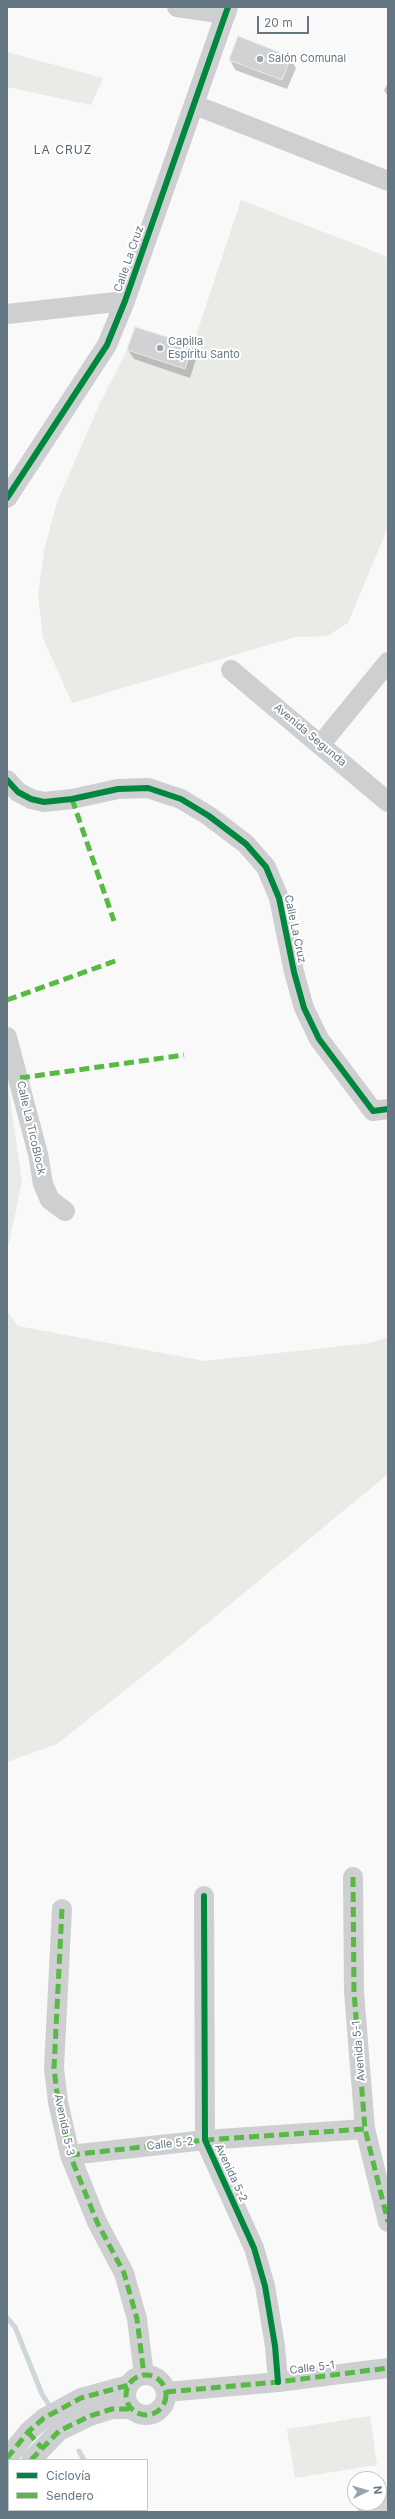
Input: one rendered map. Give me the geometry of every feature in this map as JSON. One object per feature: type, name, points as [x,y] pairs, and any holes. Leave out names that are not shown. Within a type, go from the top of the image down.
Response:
[{"type":"street","points":[[178,7],[227,10]]},
{"type":"street","name":"Calle La Cruz","points":[[7,498],[107,345],[125,301],[227,10]]},
{"type":"street","points":[[195,104],[388,181]]},
{"type":"street","points":[[7,314],[125,301]]},
{"type":"street","points":[[321,744],[388,662]]},
{"type":"street","name":"Avenida Segunda","points":[[230,670],[321,744],[388,802]]},
{"type":"street","name":"Calle La Cruz","points":[[7,780],[18,792],[31,799],[44,802],[72,799],[118,788],[148,788],[181,799],[209,816],[246,844],[266,868],[279,898],[294,972],[304,1008],[319,1039],[373,1111],[388,1109]]},
{"type":"street","name":"Calle La TicoBlock","points":[[7,1037],[38,1154],[43,1184],[50,1200],[65,1211]]},
{"type":"street","name":"Avenida 5-1","points":[[353,1877],[354,1992],[365,2129],[388,2222]]},
{"type":"street","name":"Avenida 5-2","points":[[204,1896],[205,2140],[254,2248],[264,2286],[275,2346],[278,2382]]},
{"type":"street","name":"Avenida 5-3","points":[[62,1909],[54,2068],[58,2102],[70,2155],[97,2222],[124,2273],[136,2319],[136,2380]]},
{"type":"street","name":"Calle 5-2","points":[[70,2155],[205,2140],[365,2129]]},
{"type":"street","name":"Calle 5-1","points":[[166,2392],[278,2382],[388,2368]]},
{"type":"street","points":[[7,2458],[28,2432],[44,2418],[81,2398],[150,2375],[161,2381],[166,2392],[164,2404],[155,2413],[143,2414],[132,2409],[112,2409],[90,2416],[59,2431],[37,2454],[28,2432]]},
{"type":"street","points":[[132,2409],[127,2397],[136,2380]]},
{"type":"shaded area","points":[[7,52],[103,78],[91,105],[7,87]]},
{"type":"shaded area","points":[[241,200],[388,257],[388,527],[348,623],[327,636],[295,637],[72,703],[43,638],[38,595],[44,551],[57,502],[101,401],[127,350],[185,369]]},
{"type":"shaded area","points":[[7,1078],[22,1182],[7,1252]]},
{"type":"shaded area","points":[[7,1311],[18,1326],[205,1361],[370,1343],[388,1337],[388,1474],[158,1664],[57,1744],[7,1762]]},
{"type":"shaded area","points":[[370,2416],[377,2465],[295,2478],[287,2429]]},
{"type":"building","name":"Salón Comunal","points":[[238,36],[291,57],[282,80],[229,60]]},
{"type":"building","name":"Capilla Espíritu Santo","points":[[135,327],[193,345],[185,369],[127,350]]},
{"type":"building","points":[[387,2487],[388,2512],[358,2512],[387,2511]]},
{"type":"waterway","points":[[7,2318],[15,2327],[42,2394],[51,2408]]},
{"type":"waterway","points":[[79,2451],[83,2459]]},
{"type":"marked path","points":[[72,799],[114,921]]},
{"type":"marked path","points":[[7,1000],[118,960]]},
{"type":"marked path","points":[[20,1078],[184,1055]]},
{"type":"marked path","points":[[353,1877],[354,1992],[365,2129],[388,2222]]},
{"type":"marked path","points":[[62,1909],[54,2068],[58,2102],[70,2155],[97,2222],[124,2273],[137,2319],[144,2375]]},
{"type":"marked path","points":[[70,2155],[205,2140],[365,2129]]},
{"type":"marked path","points":[[166,2392],[278,2382],[388,2368]]},
{"type":"marked path","points":[[146,2375],[154,2377],[160,2381],[164,2387],[166,2395],[164,2403],[160,2409],[154,2413],[146,2415],[138,2413],[132,2409],[128,2403],[126,2395],[128,2387],[132,2381],[138,2377],[146,2375]]},
{"type":"marked path","points":[[7,2458],[28,2432],[44,2418],[81,2398],[129,2385]]},
{"type":"marked path","points":[[32,2459],[59,2431],[90,2416],[112,2409],[132,2409]]},
{"type":"marked path","points":[[28,2432],[42,2448]]},
{"type":"cycle path","points":[[7,498],[107,345],[125,301],[228,7]]},
{"type":"cycle path","points":[[7,780],[18,792],[31,799],[44,802],[72,799],[118,789],[148,788],[181,799],[209,816],[246,844],[266,867],[279,898],[294,972],[304,1008],[319,1039],[373,1111],[388,1109]]},
{"type":"cycle path","points":[[204,1896],[205,2140],[254,2248],[265,2286],[275,2346],[278,2382]]},
{"type":"place","name":"Salón Comunal","points":[[260,59]]},
{"type":"place","name":"Capilla Espíritu Santo","points":[[160,348]]},
{"type":"district","name":"LA CRUZ","points":[[63,150]]}]
